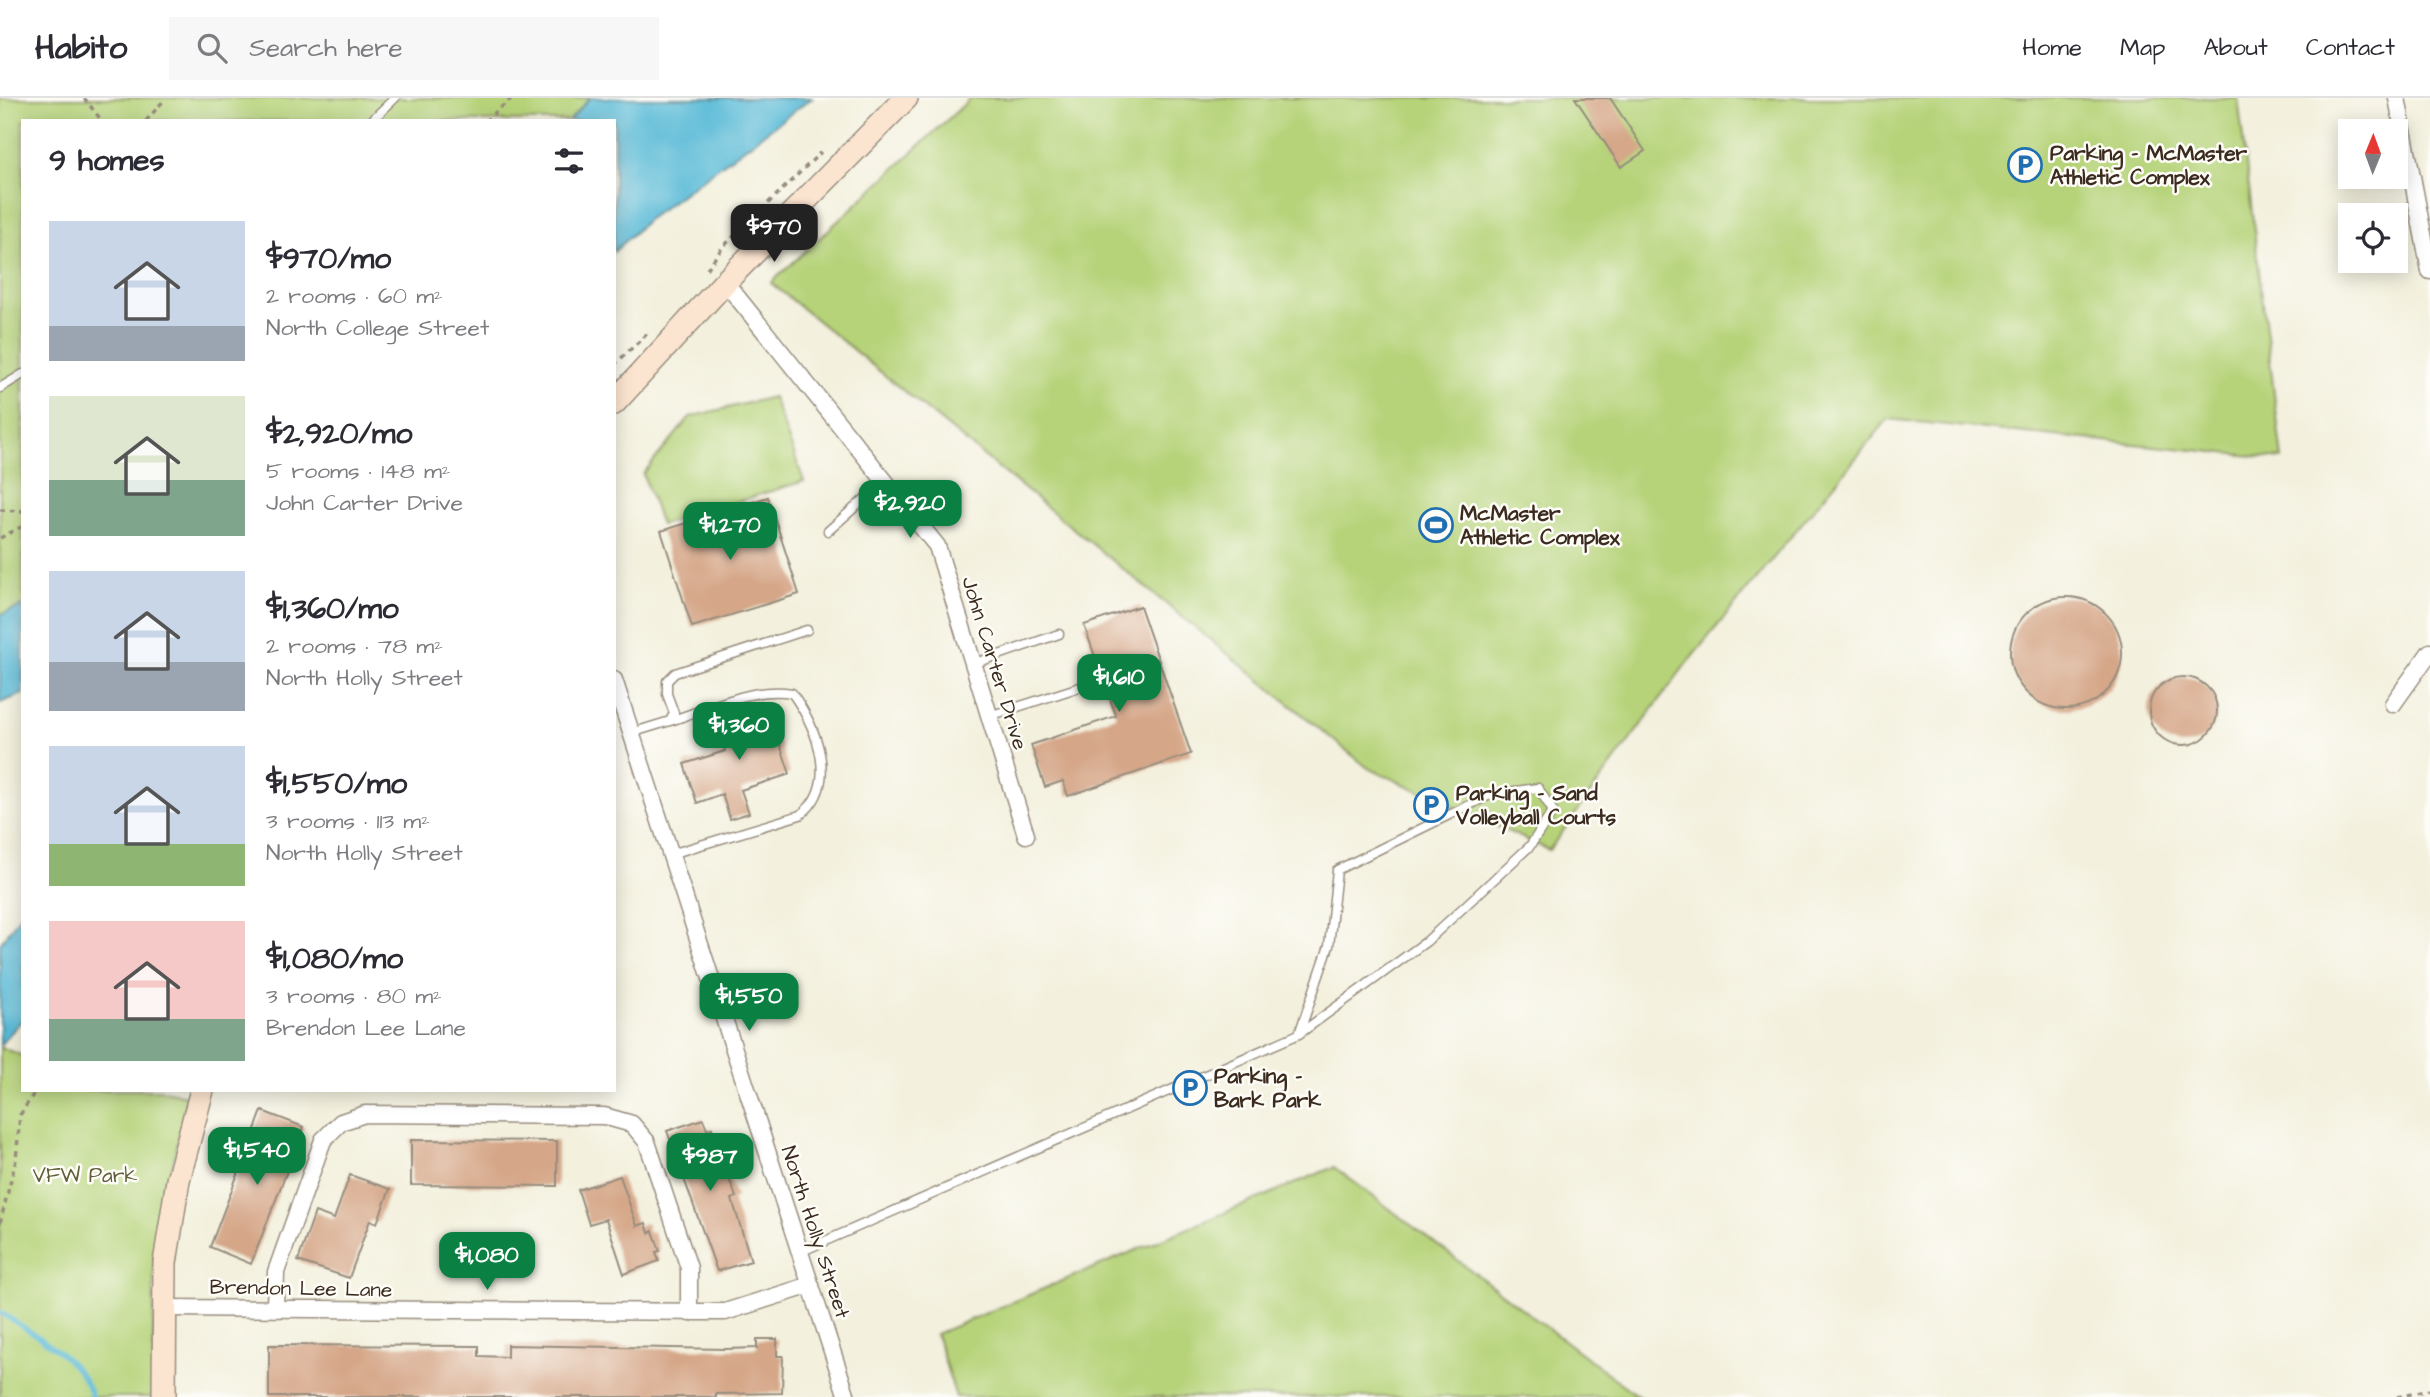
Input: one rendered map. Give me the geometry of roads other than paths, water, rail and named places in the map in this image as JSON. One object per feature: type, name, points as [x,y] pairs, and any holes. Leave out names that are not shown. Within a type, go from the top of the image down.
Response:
[{"type":"street","points":[[616,401],[725,282],[906,98]]},
{"type":"street","points":[[2397,98],[2430,271]]},
{"type":"street","name":"John Carter Drive","points":[[725,282],[937,545],[1026,835]]},
{"type":"street","points":[[2393,704],[2430,652]]},
{"type":"street","name":"North Holly Street","points":[[616,686],[847,1397]]},
{"type":"street","points":[[164,1397],[165,1264],[178,1180],[201,1092]]},
{"type":"street","points":[[275,1308],[276,1272],[323,1140],[341,1122],[365,1114],[604,1115],[632,1124],[647,1142],[689,1268],[689,1313]]},
{"type":"street","name":"Brendon Lee Lane","points":[[164,1308],[724,1312],[811,1285]]},
{"type":"lane","points":[[373,119],[395,98]]},
{"type":"lane","points":[[0,387],[21,375]]},
{"type":"lane","points":[[828,531],[886,480]]},
{"type":"lane","points":[[670,721],[674,713],[667,694],[667,681],[675,673],[807,630]]},
{"type":"lane","points":[[973,664],[1059,634]]},
{"type":"lane","points":[[989,716],[1083,686]]},
{"type":"lane","points":[[631,733],[757,693],[776,690],[792,693],[814,735],[823,769],[822,789],[814,805],[800,815],[671,854]]},
{"type":"lane","points":[[800,1252],[1299,1034],[1426,941],[1530,846],[1553,811],[1538,788],[1492,794],[1338,870],[1329,946],[1299,1034]]},
{"type":"water","points":[[590,98],[812,98],[647,220],[616,250],[616,119],[571,119]]},
{"type":"water","points":[[21,607],[21,695],[0,703],[0,615]]},
{"type":"water","points":[[21,914],[21,1021],[0,1045],[0,944]]},
{"type":"waterway","points":[[0,1312],[66,1359],[86,1383],[92,1397]]},
{"type":"place","name":"Parking - McMaster Athletic Complex","points":[[2025,165]]},
{"type":"place","name":"McMaster Athletic Complex","points":[[1436,525]]},
{"type":"place","name":"Parking - Sand Volleyball Courts","points":[[1431,805]]},
{"type":"place","name":"Parking - Bark Park","points":[[1190,1088]]},
{"type":"park label","name":"VFW Park","points":[[85,1175]]}]
